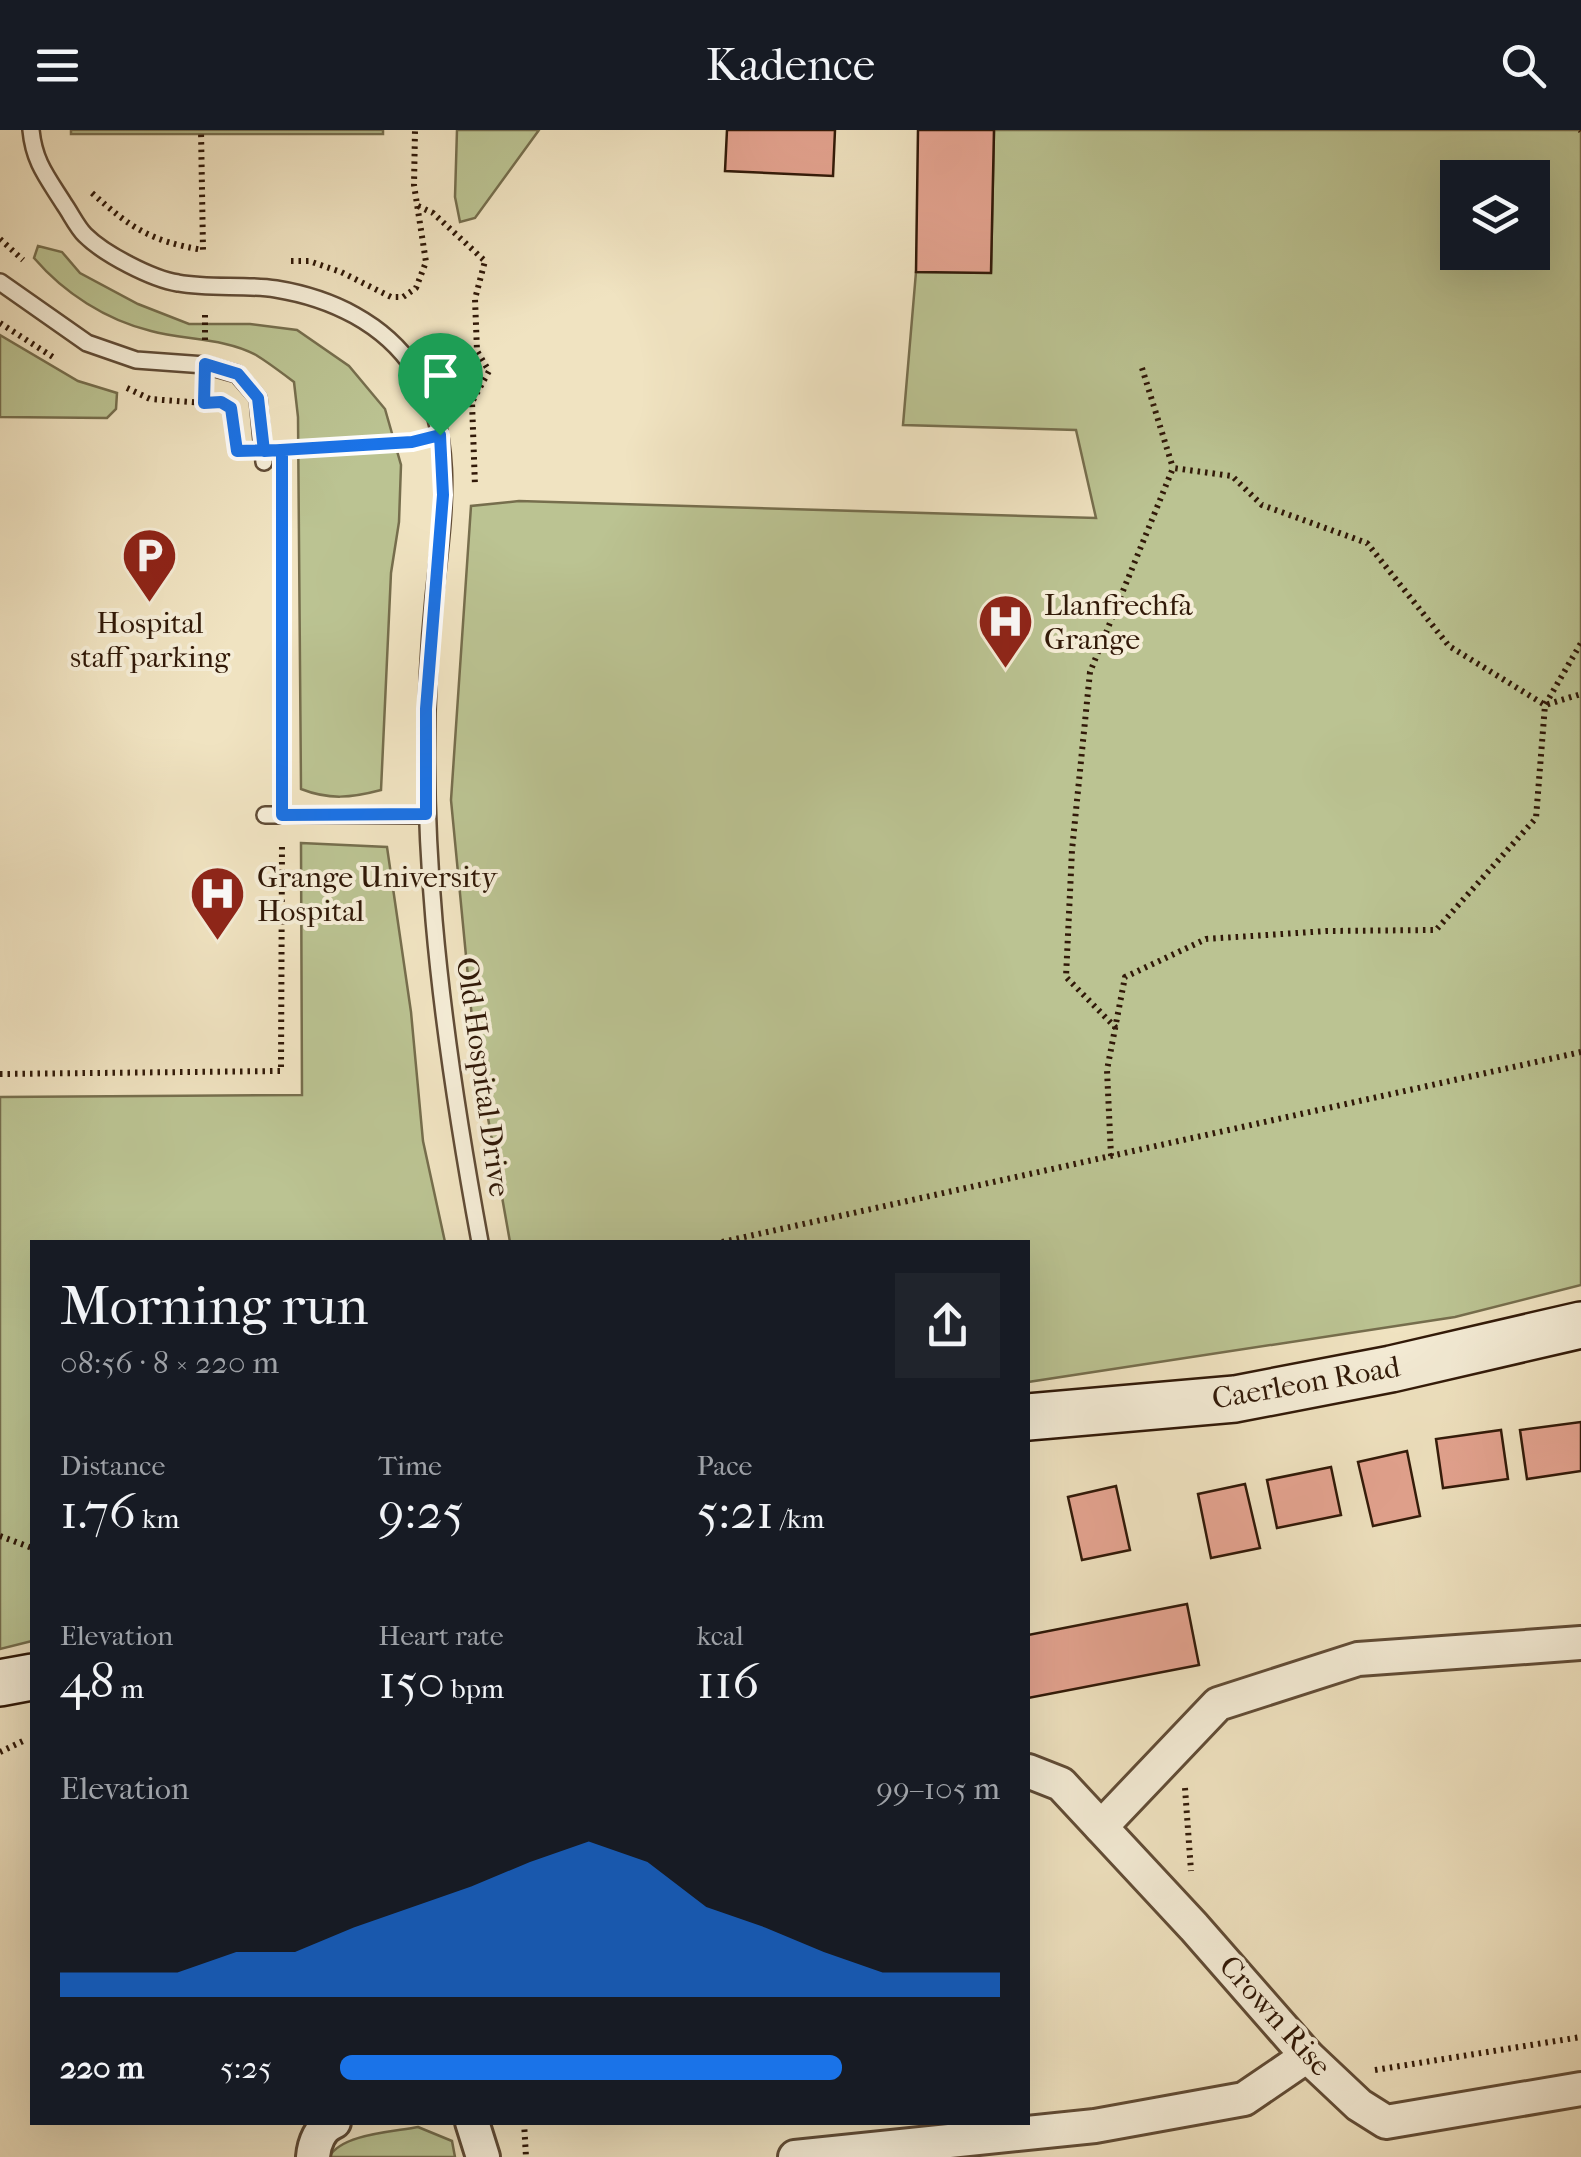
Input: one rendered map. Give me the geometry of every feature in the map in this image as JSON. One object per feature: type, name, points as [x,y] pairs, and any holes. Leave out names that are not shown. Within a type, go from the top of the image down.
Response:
[{"type":"main road","name":"Caerleon Road","points":[[1030,1417],[1234,1399],[1391,1369],[1581,1325]]},
{"type":"main road","points":[[0,1683],[30,1677]]},
{"type":"street","points":[[1101,1827],[1218,1704],[1358,1659],[1581,1643]]},
{"type":"street","name":"Crown Rise","points":[[1030,1772],[1060,1784],[1194,1927],[1313,2063],[1386,2122],[1581,2090]]},
{"type":"street","points":[[795,2157],[1095,2126],[1244,2099],[1313,2063]]},
{"type":"street","points":[[312,2157],[326,2125]]},
{"type":"street","points":[[473,2125],[483,2157]]},
{"type":"lane","name":"Old Hospital Drive","points":[[31,130],[34,156],[85,236],[130,265],[177,284],[276,289],[328,301],[393,341],[432,400],[440,435],[443,495],[426,709],[426,814],[442,1000],[480,1240]]},
{"type":"lane","points":[[0,282],[86,343],[136,360],[205,364],[238,374],[258,398],[264,457]]},
{"type":"lane","points":[[274,815],[426,814]]},
{"type":"path","points":[[283,260],[309,261],[391,297],[403,297],[416,288],[426,262],[417,206],[416,130]]},
{"type":"path","points":[[201,132],[203,250]]},
{"type":"path","points":[[89,190],[128,225],[167,244],[203,250],[213,256]]},
{"type":"path","points":[[417,206],[433,213],[485,261],[475,299],[477,351],[489,371],[472,402],[476,474],[470,498]]},
{"type":"path","points":[[0,239],[25,262]]},
{"type":"path","points":[[194,344],[205,345]]},
{"type":"path","points":[[205,364],[204,403],[221,402],[231,408]]},
{"type":"path","points":[[1116,1028],[1066,977],[1072,850],[1090,672],[1173,468],[1142,368]]},
{"type":"path","points":[[264,457],[282,450],[412,442],[473,430]]},
{"type":"path","points":[[0,1074],[281,1071],[274,815],[282,450]]},
{"type":"path","points":[[1173,468],[1232,476],[1262,504],[1367,542],[1449,646],[1545,705],[1581,694]]},
{"type":"path","points":[[1111,1156],[1108,1070],[1125,977],[1206,939],[1327,931],[1436,930],[1536,818],[1545,705],[1581,642]]},
{"type":"path","points":[[731,1240],[1581,1052]]},
{"type":"path","points":[[0,1536],[30,1547]]},
{"type":"path","points":[[0,1752],[23,1740]]},
{"type":"path","points":[[1182,1742],[1194,1927]]},
{"type":"path","points":[[1313,2063],[1350,2074],[1581,2037]]},
{"type":"path","points":[[524,2125],[526,2157]]},
{"type":"green space","points":[[71,130],[383,130],[383,134],[71,134]]},
{"type":"green space","points":[[457,130],[539,130],[475,218],[460,222],[455,197]]},
{"type":"green space","name":"Llanfrechfa Grange","points":[[994,130],[1581,130],[1581,1285],[1455,1317],[1030,1382],[1030,1240],[510,1240],[474,1039],[451,800],[471,506],[519,501],[1096,518],[1076,430],[903,425],[916,272],[991,272]]},
{"type":"green space","points":[[38,246],[62,252],[80,273],[138,304],[189,324],[250,324],[297,330],[349,366],[385,409],[401,465],[399,522],[391,573],[381,790],[340,797],[301,789],[298,417],[294,382],[244,349],[151,331],[102,312],[72,294],[46,271],[34,258]]},
{"type":"green space","points":[[0,335],[78,381],[117,393],[116,409],[107,418],[0,417]]},
{"type":"green space","points":[[301,843],[387,847],[411,1012],[423,1141],[445,1240],[30,1240],[30,1642],[0,1649],[0,1097],[302,1095]]},
{"type":"green space","points":[[418,2127],[452,2141],[455,2157],[329,2157],[335,2149],[356,2139]]},
{"type":"building","points":[[727,130],[835,130],[833,176],[725,171]]},
{"type":"building","points":[[918,130],[994,130],[991,273],[916,272]]},
{"type":"building","points":[[1581,1422],[1581,1471],[1527,1479],[1520,1430]]},
{"type":"building","points":[[1501,1430],[1508,1479],[1443,1488],[1436,1439]]},
{"type":"building","points":[[1407,1451],[1420,1516],[1373,1526],[1358,1462]]},
{"type":"building","points":[[1331,1467],[1341,1515],[1277,1528],[1267,1480]]},
{"type":"building","points":[[1245,1484],[1260,1548],[1211,1558],[1198,1494]]},
{"type":"building","points":[[1116,1486],[1130,1550],[1082,1560],[1068,1497]]},
{"type":"building","points":[[1187,1604],[1199,1665],[1030,1698],[1030,1635]]},
{"type":"place","name":"Hospital staff parking","points":[[150,604]]},
{"type":"place","name":"Llanfrechfa Grange","points":[[1005,671]]},
{"type":"place","name":"Grange University Hospital","points":[[218,943]]},
{"type":"route","points":[[440,435],[412,442],[264,451],[258,398],[238,374],[205,364],[204,403],[221,402],[231,408],[237,451],[264,451],[282,450],[282,815],[426,814],[430,633],[443,495],[440,435]]}]
